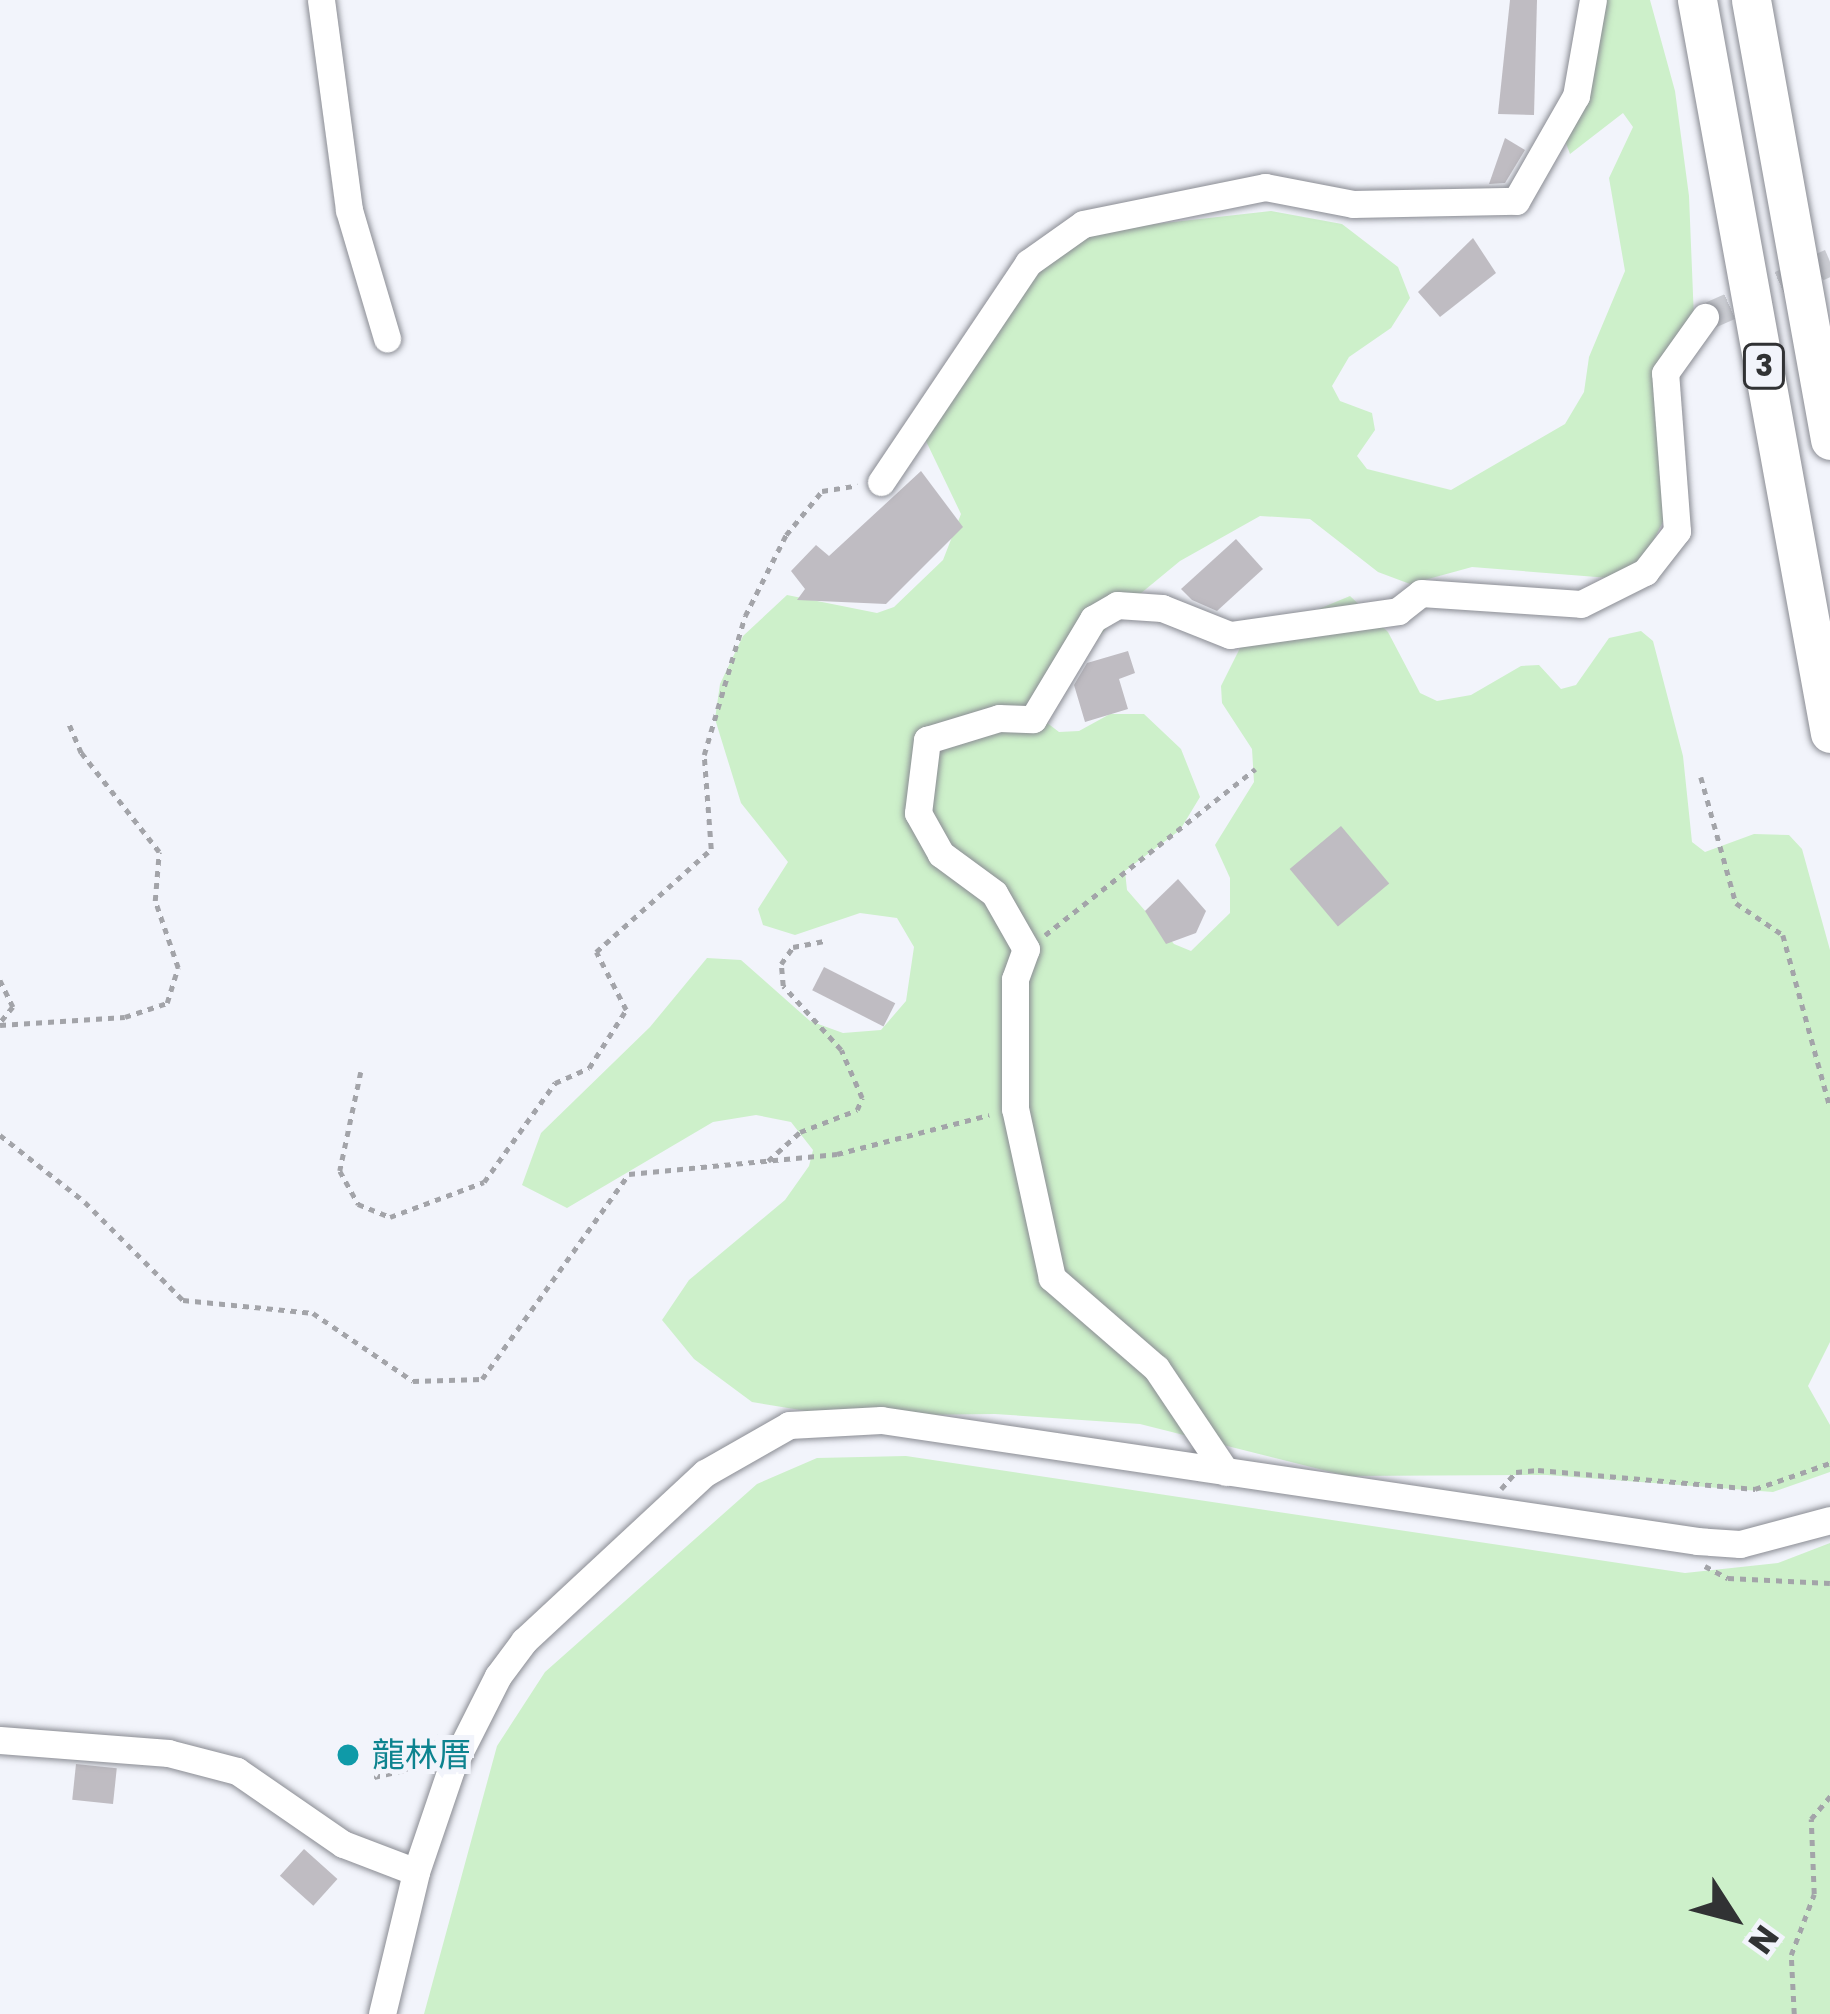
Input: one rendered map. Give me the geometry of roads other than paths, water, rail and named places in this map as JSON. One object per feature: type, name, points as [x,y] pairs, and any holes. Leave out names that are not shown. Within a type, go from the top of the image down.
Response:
[{"type":"highway","name":"3","points":[[1697,0],[1830,733]]},
{"type":"highway","name":"3","points":[[1751,0],[1830,440]]},
{"type":"street","points":[[321,0],[349,210],[387,338]]},
{"type":"street","points":[[881,482],[1028,263],[1082,224],[1265,187],[1354,204],[1516,201],[1576,96],[1594,0]]},
{"type":"street","points":[[1226,1472],[1156,1369],[1052,1278],[1015,1109],[1015,979],[1026,949],[994,893],[941,854],[918,813],[927,740],[999,718],[1033,719],[1093,619],[1117,605],[1162,608],[1230,635],[1398,611],[1421,593],[1581,604],[1645,572],[1677,531],[1665,373],[1706,317]]},
{"type":"street","points":[[382,2014],[416,1872],[451,1769],[524,1641],[744,1447],[789,1425],[881,1420],[1740,1544],[1830,1520]]},
{"type":"street","points":[[0,1740],[167,1753],[237,1771],[344,1844],[416,1872]]},
{"type":"tunnel","points":[[1705,317],[1830,262]]},
{"type":"place","name":"龍林厝","points":[[348,1755]]}]
